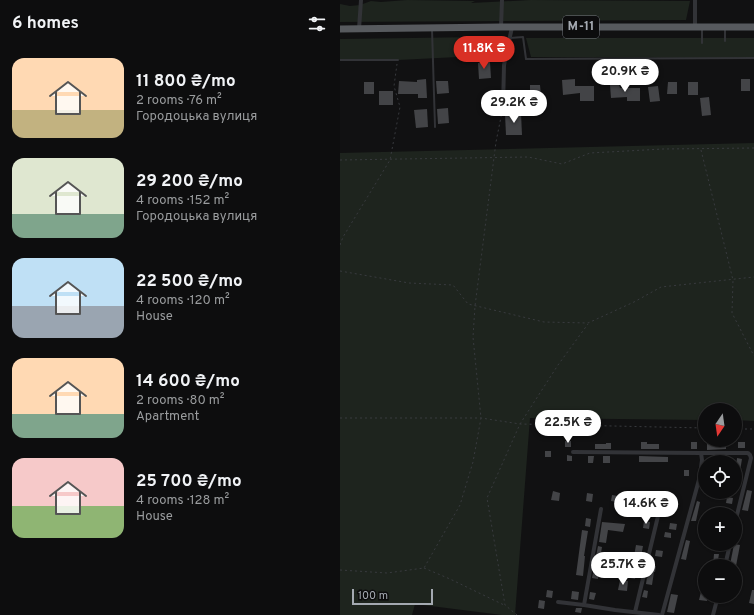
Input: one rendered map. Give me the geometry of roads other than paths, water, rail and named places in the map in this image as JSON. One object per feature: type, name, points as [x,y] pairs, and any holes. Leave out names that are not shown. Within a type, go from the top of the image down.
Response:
[{"type":"highway","name":"М-11","points":[[340,29],[502,27],[754,27]]},
{"type":"street","points":[[359,29],[361,0]]},
{"type":"street","points":[[502,0],[502,27]]},
{"type":"street","points":[[695,0],[698,27]]},
{"type":"street","points":[[503,108],[504,65],[512,27]]},
{"type":"street","points":[[573,452],[700,454],[748,453],[751,458],[739,507]]},
{"type":"street","points":[[558,602],[660,615],[700,476],[702,460],[700,454]]},
{"type":"street","points":[[584,605],[601,509]]},
{"type":"street","points":[[623,509],[658,510],[659,512],[635,612]]},
{"type":"street","points":[[713,615],[716,603]]},
{"type":"street","points":[[615,610],[619,615]]},
{"type":"lane","points":[[698,27],[702,43]]},
{"type":"lane","points":[[725,27],[725,41]]},
{"type":"lane","points":[[432,28],[435,127]]},
{"type":"lane","points":[[510,38],[523,37],[526,59],[754,58]]},
{"type":"lane","points":[[340,60],[398,60]]}]
